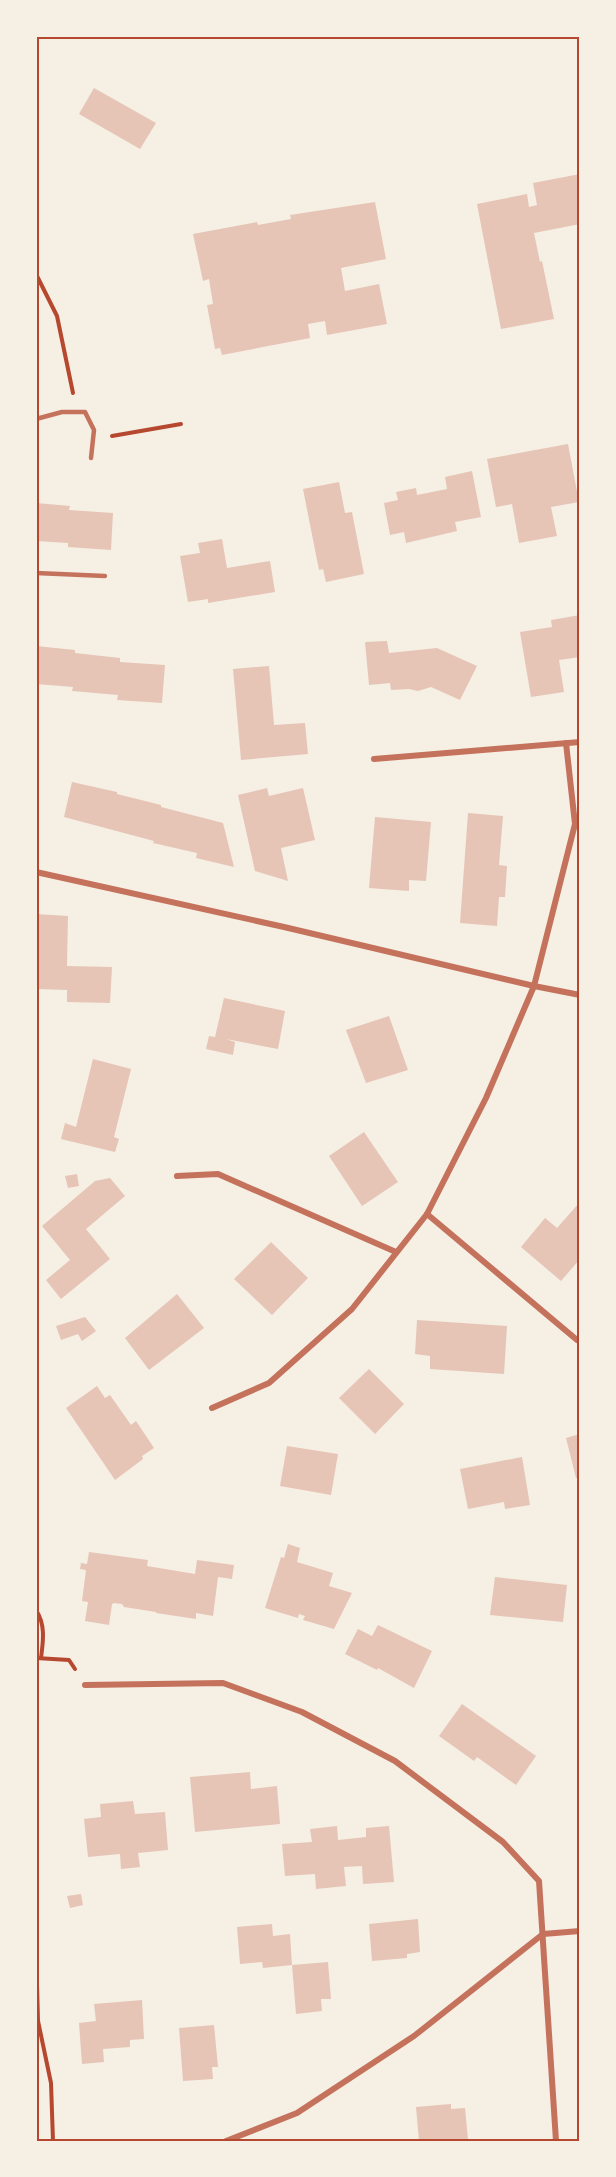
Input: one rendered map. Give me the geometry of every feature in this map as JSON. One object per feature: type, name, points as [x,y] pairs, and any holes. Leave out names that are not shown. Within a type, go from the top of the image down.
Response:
[{"type":"street","points":[[374,759],[580,742]]},
{"type":"street","points":[[212,1408],[269,1383],[352,1309],[427,1214],[486,1098],[534,986],[575,824],[566,744]]},
{"type":"street","points":[[36,872],[580,995]]},
{"type":"street","points":[[177,1176],[218,1174],[396,1252]]},
{"type":"street","points":[[427,1214],[577,1340]]},
{"type":"street","points":[[85,1685],[223,1683],[302,1712],[395,1761],[503,1842],[539,1881],[556,2141]]},
{"type":"street","points":[[226,2141],[307,2107],[414,2036],[543,1934],[580,1931]]},
{"type":"lane","points":[[36,419],[62,412],[85,412],[94,430],[91,458]]},
{"type":"lane","points":[[36,573],[105,576]]},
{"type":"path","points":[[36,274],[57,316],[76,412]]},
{"type":"path","points":[[93,439],[181,424]]},
{"type":"path","points":[[36,1610],[41,1617],[44,1636],[38,1658],[69,1660],[85,1685]]},
{"type":"path","points":[[36,1948],[38,2021],[51,2084],[53,2141]]},
{"type":"building","points":[[94,88],[156,123],[140,149],[79,114]]},
{"type":"building","points":[[580,174],[580,224],[534,233],[554,319],[501,329],[477,204],[527,194],[529,207],[537,205],[533,183]]},
{"type":"building","points":[[375,202],[386,259],[341,268],[345,291],[379,284],[387,324],[327,335],[325,321],[308,324],[310,338],[222,355],[220,348],[215,349],[207,305],[213,304],[209,279],[203,281],[193,234],[257,222],[258,225],[291,219],[290,215]]},
{"type":"building","points":[[568,444],[579,502],[551,507],[557,536],[519,543],[512,504],[496,507],[487,459]]},
{"type":"building","points":[[472,471],[481,517],[455,522],[457,531],[406,543],[404,532],[390,535],[384,503],[398,500],[396,492],[416,488],[417,495],[447,489],[445,477]]},
{"type":"building","points":[[339,482],[345,513],[352,512],[364,574],[326,582],[323,569],[319,570],[303,489]]},
{"type":"building","points":[[36,503],[70,506],[69,510],[113,513],[111,550],[68,547],[68,543],[36,541]]},
{"type":"building","points":[[222,539],[227,568],[270,561],[275,592],[208,603],[208,599],[188,602],[180,556],[200,553],[198,543]]},
{"type":"building","points":[[580,615],[580,657],[559,660],[564,692],[531,697],[520,632],[552,627],[551,620]]},
{"type":"building","points":[[387,641],[389,653],[437,648],[477,666],[460,700],[431,687],[418,691],[391,690],[390,683],[369,685],[365,642]]},
{"type":"building","points":[[36,646],[120,658],[120,662],[165,665],[162,703],[117,700],[118,695],[72,691],[73,687],[36,684]]},
{"type":"building","points":[[269,666],[274,725],[305,723],[308,754],[241,760],[233,669]]},
{"type":"building","points":[[72,782],[117,792],[117,794],[161,805],[161,807],[223,823],[234,867],[196,858],[197,853],[153,843],[154,841],[64,817]]},
{"type":"building","points":[[267,788],[269,796],[303,788],[315,840],[281,848],[288,881],[255,871],[238,795]]},
{"type":"building","points":[[468,813],[503,816],[499,865],[507,866],[505,897],[499,897],[497,926],[460,923]]},
{"type":"building","points":[[375,817],[431,822],[426,881],[409,880],[409,891],[369,888]]},
{"type":"building","points":[[36,914],[68,916],[67,966],[112,967],[110,1003],[67,1002],[67,990],[36,989]]},
{"type":"building","points":[[224,998],[285,1011],[278,1049],[226,1039],[235,1042],[233,1055],[206,1049],[209,1036],[215,1037]]},
{"type":"building","points":[[389,1016],[408,1070],[366,1083],[346,1030]]},
{"type":"building","points":[[93,1059],[131,1069],[114,1137],[119,1139],[115,1152],[61,1139],[65,1123],[76,1127]]},
{"type":"building","points":[[364,1132],[398,1182],[362,1206],[329,1156]]},
{"type":"building","points":[[77,1174],[79,1186],[68,1188],[65,1176]]},
{"type":"building","points":[[110,1178],[125,1196],[86,1229],[110,1259],[61,1299],[46,1280],[70,1260],[42,1226],[95,1181]]},
{"type":"building","points":[[580,1202],[580,1259],[561,1281],[521,1247],[545,1218],[557,1228]]},
{"type":"building","points":[[271,1242],[308,1278],[272,1315],[234,1279]]},
{"type":"building","points":[[177,1294],[204,1328],[149,1370],[125,1338]]},
{"type":"building","points":[[85,1317],[96,1331],[82,1341],[78,1334],[61,1340],[56,1326]]},
{"type":"building","points":[[417,1320],[507,1326],[504,1374],[430,1369],[430,1356],[415,1354]]},
{"type":"building","points":[[369,1369],[404,1404],[375,1434],[339,1398]]},
{"type":"building","points":[[97,1386],[105,1398],[110,1395],[131,1425],[136,1421],[154,1448],[115,1480],[66,1408]]},
{"type":"building","points":[[580,1434],[580,1477],[576,1478],[566,1438]]},
{"type":"building","points":[[287,1446],[338,1454],[331,1495],[280,1486]]},
{"type":"building","points":[[522,1457],[530,1505],[505,1509],[504,1502],[468,1509],[460,1469]]},
{"type":"building","points":[[288,1544],[300,1548],[297,1562],[333,1573],[329,1586],[352,1593],[334,1629],[303,1620],[305,1616],[299,1614],[298,1618],[265,1608],[281,1557],[284,1558]]},
{"type":"building","points":[[89,1552],[148,1560],[147,1566],[195,1574],[197,1560],[234,1565],[232,1579],[218,1577],[213,1616],[196,1613],[196,1619],[124,1607],[122,1604],[114,1603],[109,1625],[85,1621],[88,1602],[82,1601],[86,1570],[80,1569],[81,1563],[87,1564]]},
{"type":"building","points":[[495,1577],[567,1585],[563,1622],[490,1615]]},
{"type":"building","points":[[378,1625],[432,1651],[414,1688],[378,1668],[377,1670],[345,1654],[358,1629],[372,1636]]},
{"type":"building","points":[[462,1704],[536,1756],[516,1785],[477,1757],[474,1761],[439,1736]]},
{"type":"building","points":[[250,1772],[251,1789],[277,1786],[280,1824],[195,1832],[190,1777]]},
{"type":"building","points":[[133,1801],[135,1814],[165,1812],[168,1850],[138,1853],[140,1867],[121,1869],[120,1854],[88,1857],[84,1819],[101,1817],[100,1804]]},
{"type":"building","points":[[337,1826],[338,1840],[366,1837],[366,1828],[389,1826],[394,1882],[363,1884],[362,1866],[344,1867],[346,1886],[316,1889],[315,1874],[285,1876],[282,1844],[312,1842],[310,1829]]},
{"type":"building","points":[[81,1894],[83,1905],[70,1908],[67,1896]]},
{"type":"building","points":[[418,1919],[420,1952],[407,1954],[407,1958],[372,1961],[369,1924]]},
{"type":"building","points":[[272,1924],[273,1936],[290,1934],[292,1965],[263,1968],[262,1962],[240,1964],[237,1927]]},
{"type":"building","points":[[328,1962],[331,1999],[321,1999],[322,2011],[296,2014],[292,1965]]},
{"type":"building","points":[[142,2000],[144,2039],[130,2040],[130,2047],[103,2049],[104,2062],[82,2064],[79,2023],[96,2021],[94,2004]]},
{"type":"building","points":[[214,2025],[218,2067],[212,2067],[213,2079],[183,2081],[179,2028]]},
{"type":"building","points":[[451,2104],[451,2109],[465,2108],[468,2140],[419,2141],[416,2107]]}]
